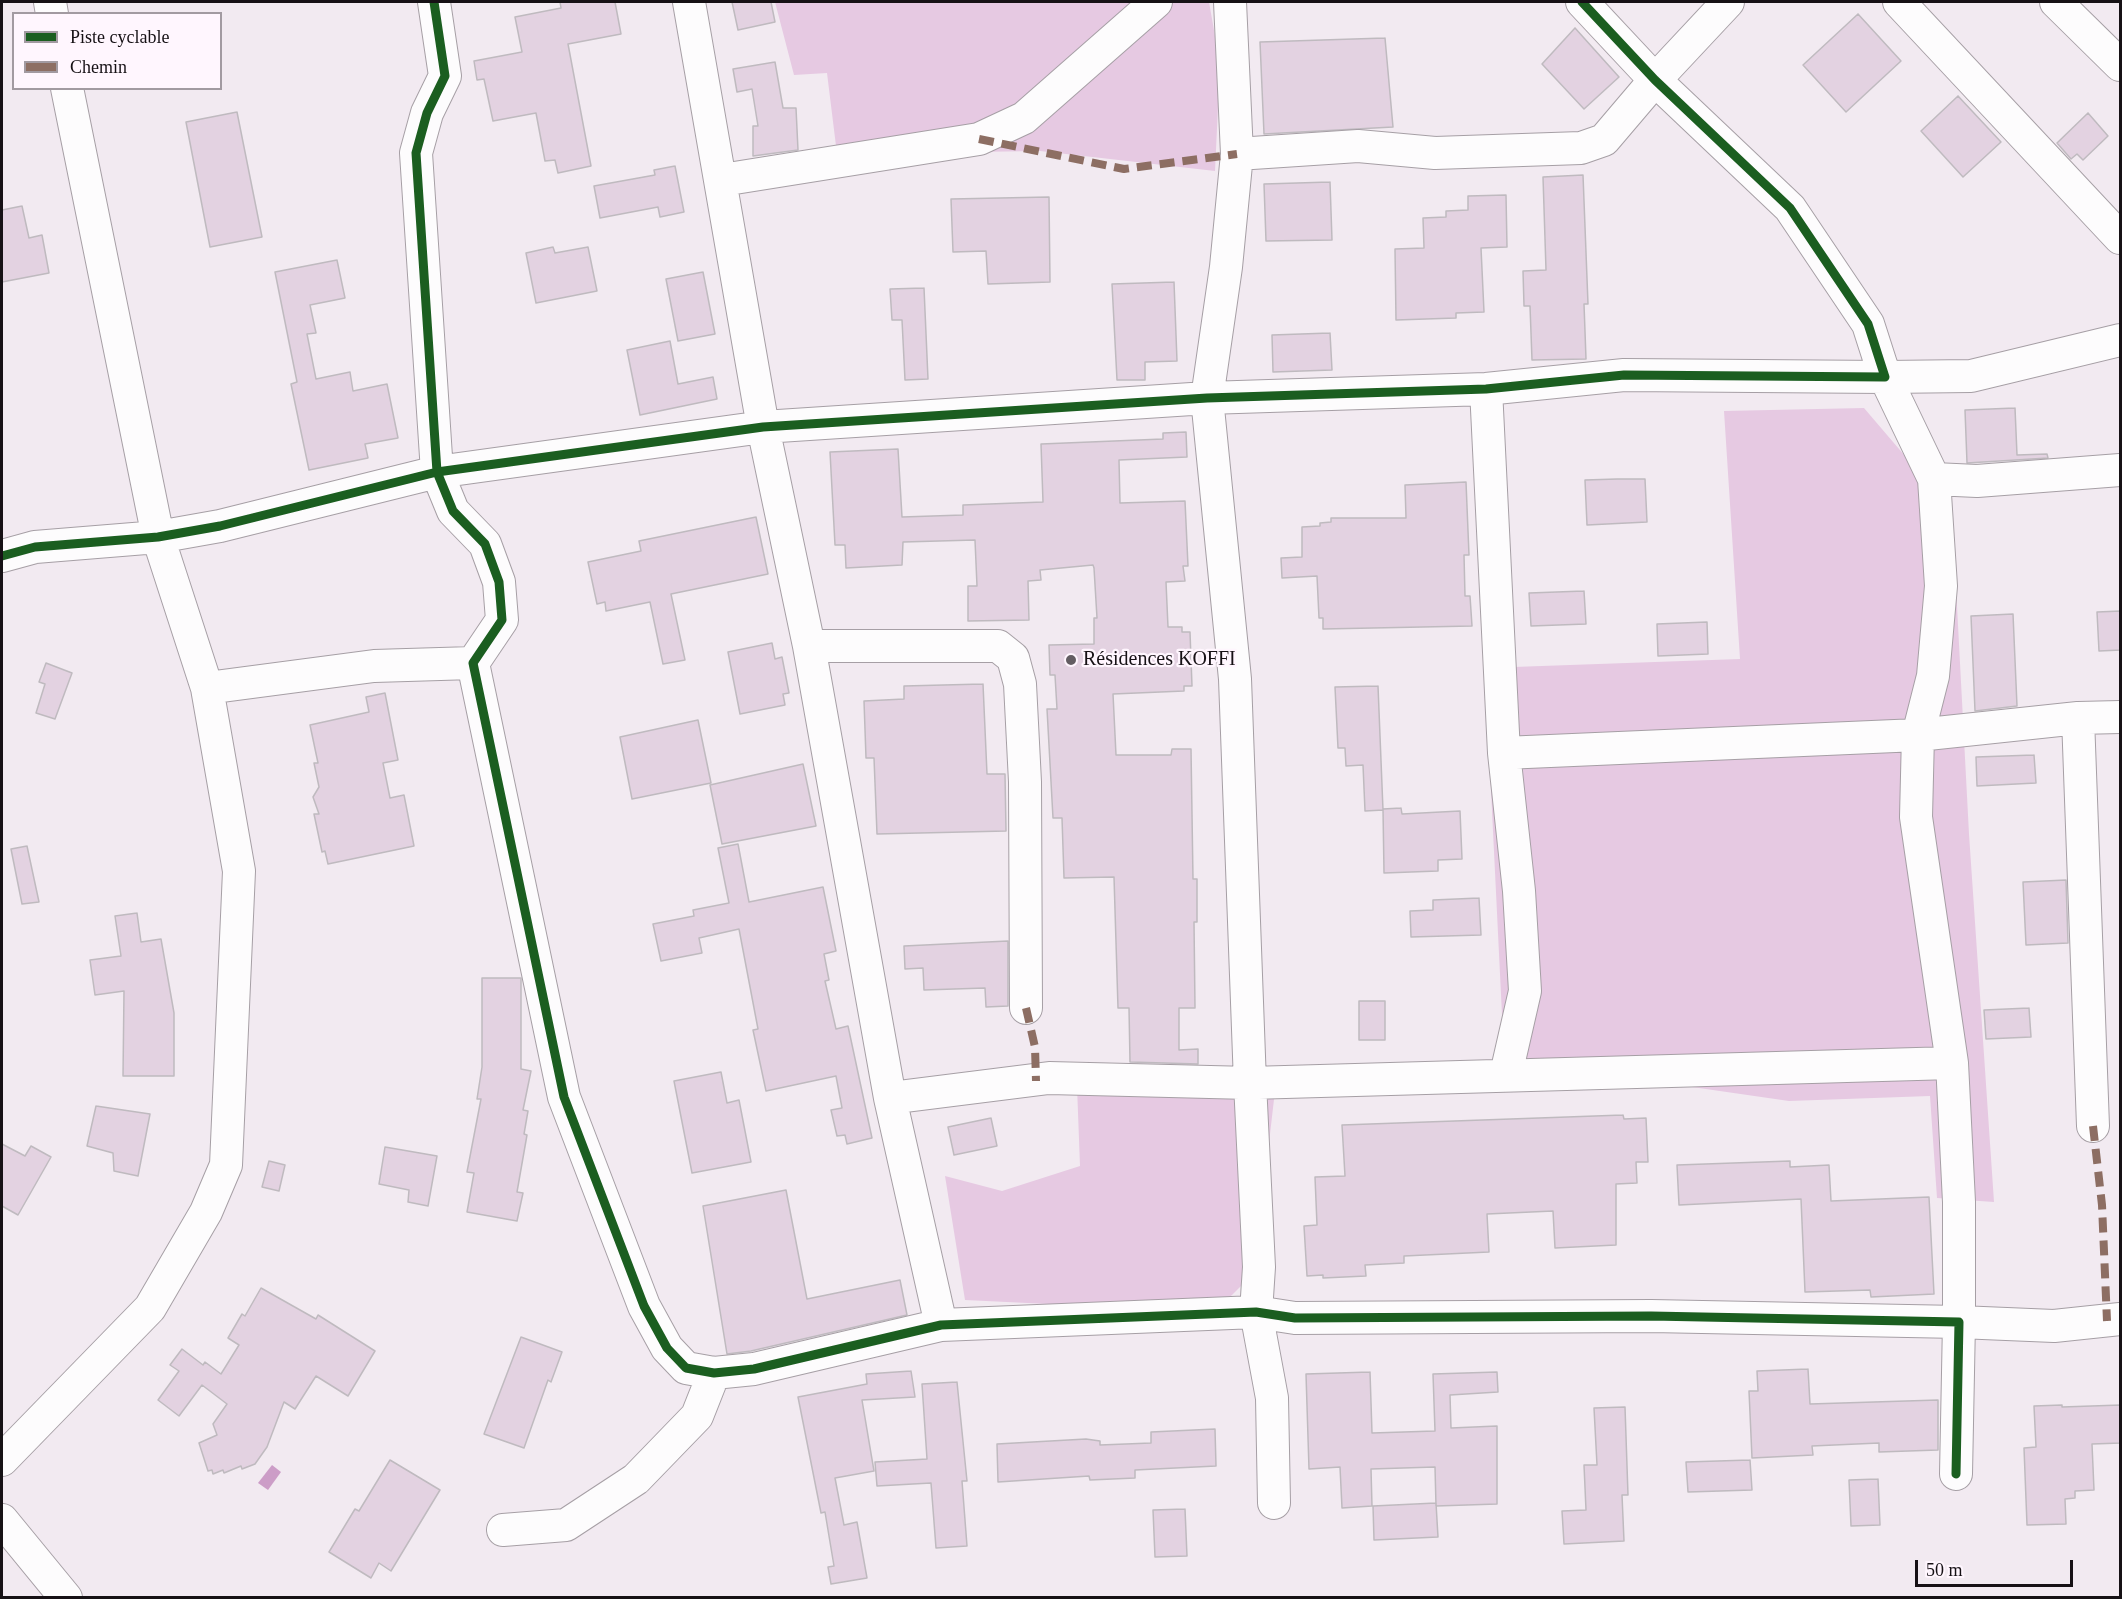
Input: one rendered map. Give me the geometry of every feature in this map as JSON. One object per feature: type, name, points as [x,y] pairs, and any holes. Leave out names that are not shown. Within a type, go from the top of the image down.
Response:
[{"type":"street","points":[[434,2],[445,76],[427,112],[416,153],[436,472],[453,511],[484,544],[499,582],[502,620],[473,663],[564,1096],[644,1306],[667,1348],[686,1368],[714,1373],[754,1369],[940,1325],[1256,1312],[1295,1318],[1651,1316],[2054,1326],[2121,1319]]},
{"type":"street","points":[[689,2],[722,180],[763,427],[809,646],[890,1098],[940,1325]]},
{"type":"street","points":[[722,180],[980,140],[1024,118],[1156,2]]},
{"type":"street","points":[[1230,2],[1237,154],[1226,267],[1207,398],[1235,679],[1259,1267],[1256,1312],[1272,1398],[1274,1503]]},
{"type":"street","points":[[1582,2],[1655,80],[1790,208],[1868,324],[1885,377],[1934,479],[1941,586],[1933,676],[1918,735],[1916,817],[1952,1063],[1959,1202],[1956,1474]]},
{"type":"street","points":[[1237,154],[1358,146],[1435,153],[1581,148],[1604,140],[1655,80],[1728,2]]},
{"type":"street","points":[[1899,2],[2121,238]]},
{"type":"street","points":[[2056,2],[2121,65]]},
{"type":"street","points":[[2,1460],[150,1308],[206,1212],[226,1165],[239,871],[207,688],[158,537],[68,90]]},
{"type":"street","points":[[2,556],[35,547],[158,537],[220,526],[436,472],[763,427],[1207,398],[1486,389],[1624,375],[1971,376],[2121,340]]},
{"type":"street","points":[[1486,389],[1504,753],[1519,891],[1525,990],[1506,1074]]},
{"type":"street","points":[[1934,479],[1977,481],[2121,470]]},
{"type":"street","points":[[809,646],[998,646],[1013,658],[1020,684],[1025,782],[1026,1008]]},
{"type":"street","points":[[207,688],[374,666],[473,663]]},
{"type":"street","points":[[1504,753],[1918,735],[2078,718],[2121,717]]},
{"type":"street","points":[[2078,718],[2093,1126]]},
{"type":"street","points":[[890,1098],[1050,1078],[1250,1083],[1952,1063]]},
{"type":"street","points":[[503,1530],[566,1525],[636,1479],[697,1416],[714,1373]]},
{"type":"street","points":[[2,1520],[66,1598]]},
{"type":"shaded area","points":[[775,2],[1209,2],[1220,64],[1215,171],[1040,151],[837,154],[827,73],[794,75]]},
{"type":"shaded area","points":[[1864,408],[1952,511],[1969,834],[1994,1202],[1937,1198],[1930,1096],[1789,1101],[1609,1075],[1505,1076],[1485,668],[1740,659],[1724,411]]},
{"type":"shaded area","points":[[1276,1082],[1254,1273],[1215,1312],[965,1300],[945,1176],[1002,1191],[1080,1166],[1077,1086]]},
{"type":"shaded area","points":[[272,1465],[281,1472],[268,1490],[258,1483]]},
{"type":"building","points":[[560,2],[615,2],[621,34],[568,44],[591,166],[558,173],[555,160],[545,161],[536,113],[493,121],[484,79],[477,80],[474,61],[522,52],[515,17],[561,8]]},
{"type":"building","points":[[732,2],[771,2],[775,22],[738,30]]},
{"type":"building","points":[[1858,14],[1901,61],[1846,112],[1803,65]]},
{"type":"building","points":[[1575,28],[1619,77],[1584,109],[1542,64]]},
{"type":"building","points":[[1385,38],[1393,127],[1264,134],[1260,42]]},
{"type":"building","points":[[775,62],[783,108],[796,108],[798,150],[753,156],[753,126],[758,126],[752,89],[737,92],[733,69]]},
{"type":"building","points":[[1958,96],[2001,142],[1963,177],[1921,131]]},
{"type":"building","points":[[237,112],[262,237],[210,247],[186,122]]},
{"type":"building","points":[[2088,113],[2108,136],[2083,160],[2077,154],[2071,159],[2057,143]]},
{"type":"building","points":[[675,166],[684,212],[660,217],[658,207],[600,218],[594,186],[655,175],[654,170]]},
{"type":"building","points":[[1583,175],[1588,304],[1584,304],[1586,359],[1532,360],[1530,306],[1524,306],[1523,271],[1546,270],[1543,177]]},
{"type":"building","points":[[1330,182],[1332,240],[1266,241],[1264,184]]},
{"type":"building","points":[[1506,195],[1507,247],[1481,248],[1484,312],[1456,313],[1456,318],[1396,320],[1395,249],[1424,248],[1423,218],[1446,217],[1446,211],[1468,210],[1468,196]]},
{"type":"building","points":[[1049,197],[1050,282],[988,284],[986,251],[953,252],[951,199]]},
{"type":"building","points":[[22,206],[29,238],[42,235],[49,273],[2,282],[2,210]]},
{"type":"building","points":[[553,247],[555,253],[588,247],[597,291],[536,303],[526,253]]},
{"type":"building","points":[[337,260],[345,298],[310,305],[316,333],[307,334],[316,379],[350,372],[353,391],[387,384],[398,438],[365,444],[368,458],[309,470],[291,384],[297,382],[275,272]]},
{"type":"building","points":[[703,272],[715,334],[678,341],[666,279]]},
{"type":"building","points":[[1174,282],[1177,361],[1145,362],[1145,380],[1117,380],[1112,284]]},
{"type":"building","points":[[924,288],[928,379],[905,380],[902,320],[892,320],[890,289]]},
{"type":"building","points":[[1330,333],[1332,370],[1273,372],[1272,335]]},
{"type":"building","points":[[670,341],[678,384],[713,377],[717,399],[640,415],[627,350]]},
{"type":"building","points":[[2015,408],[2017,455],[2047,454],[2048,458],[1967,463],[1965,410]]},
{"type":"building","points":[[1186,432],[1187,457],[1119,460],[1120,503],[1185,501],[1188,566],[1183,566],[1185,581],[1166,582],[1168,627],[1182,627],[1182,632],[1190,632],[1192,686],[1184,686],[1184,691],[1113,694],[1116,755],[1171,755],[1172,749],[1191,749],[1193,879],[1197,879],[1197,922],[1194,922],[1195,1008],[1179,1008],[1179,1050],[1198,1049],[1198,1064],[1130,1062],[1129,1008],[1118,1008],[1114,877],[1064,878],[1062,818],[1053,818],[1047,709],[1057,709],[1055,675],[1050,675],[1049,645],[1094,644],[1094,618],[1097,618],[1093,565],[1040,570],[1041,580],[1028,581],[1029,620],[968,621],[968,586],[977,586],[975,540],[903,542],[902,565],[846,568],[845,545],[835,545],[830,452],[898,449],[902,517],[963,515],[963,505],[1043,502],[1041,444],[1163,439],[1163,433]]},
{"type":"building","points":[[1645,479],[1647,522],[1587,525],[1585,480]]},
{"type":"building","points":[[1466,482],[1469,555],[1464,555],[1465,596],[1470,596],[1472,626],[1323,629],[1323,618],[1319,618],[1317,576],[1282,578],[1281,558],[1302,557],[1302,527],[1320,526],[1320,523],[1331,522],[1331,518],[1406,518],[1405,485]]},
{"type":"building","points":[[756,517],[768,574],[671,594],[685,660],[663,664],[650,602],[606,611],[605,602],[597,604],[588,562],[641,551],[639,541]]},
{"type":"building","points":[[1584,591],[1586,624],[1531,626],[1529,593]]},
{"type":"building","points":[[2121,611],[2121,650],[2099,651],[2097,612]]},
{"type":"building","points":[[2013,614],[2017,706],[1975,711],[1971,616]]},
{"type":"building","points":[[1707,622],[1708,654],[1658,656],[1657,624]]},
{"type":"building","points":[[772,643],[775,659],[782,657],[789,693],[783,694],[785,705],[740,714],[728,652]]},
{"type":"building","points":[[46,663],[72,673],[55,719],[36,713],[45,684],[39,682]]},
{"type":"building","points":[[983,684],[987,774],[1005,774],[1006,831],[877,834],[874,758],[866,758],[864,701],[904,699],[904,686]]},
{"type":"building","points":[[1378,686],[1383,810],[1365,811],[1363,765],[1346,766],[1345,748],[1338,748],[1335,687]]},
{"type":"building","points":[[385,693],[398,760],[383,763],[390,798],[404,795],[414,846],[328,864],[325,851],[322,852],[314,814],[319,814],[313,797],[319,787],[314,763],[318,763],[310,725],[369,712],[366,697]]},
{"type":"building","points":[[698,720],[711,783],[632,799],[620,737]]},
{"type":"building","points":[[2034,755],[2036,783],[1977,786],[1976,757]]},
{"type":"building","points":[[803,764],[816,826],[722,844],[710,785]]},
{"type":"building","points":[[1401,808],[1402,814],[1460,811],[1462,859],[1438,860],[1438,871],[1384,873],[1383,809]]},
{"type":"building","points":[[738,844],[749,902],[823,887],[836,951],[824,954],[829,980],[825,981],[836,1029],[848,1026],[872,1138],[847,1144],[845,1135],[837,1136],[831,1110],[842,1108],[836,1076],[766,1091],[753,1030],[758,1029],[739,929],[699,938],[702,953],[661,961],[653,924],[694,916],[693,910],[729,903],[718,848]]},
{"type":"building","points":[[27,846],[39,902],[22,904],[11,849]]},
{"type":"building","points":[[2066,880],[2068,943],[2026,945],[2023,882]]},
{"type":"building","points":[[1479,898],[1481,935],[1411,937],[1410,911],[1433,910],[1433,900]]},
{"type":"building","points":[[137,913],[141,942],[161,939],[174,1013],[174,1076],[123,1076],[124,991],[95,995],[90,960],[121,956],[115,916]]},
{"type":"building","points":[[1008,941],[1008,1006],[986,1007],[985,988],[924,990],[923,968],[905,969],[904,946]]},
{"type":"building","points":[[482,978],[521,978],[521,1069],[531,1071],[523,1110],[528,1111],[524,1134],[527,1135],[517,1192],[523,1193],[517,1221],[467,1212],[474,1173],[467,1172],[481,1099],[477,1099],[482,1067]]},
{"type":"building","points":[[1359,1001],[1385,1001],[1385,1040],[1359,1040]]},
{"type":"building","points":[[2029,1008],[2031,1037],[1986,1039],[1984,1010]]},
{"type":"building","points":[[721,1072],[727,1103],[739,1100],[751,1162],[692,1173],[674,1081]]},
{"type":"building","points":[[96,1106],[150,1114],[138,1176],[114,1171],[113,1153],[87,1146]]},
{"type":"building","points":[[1623,1115],[1624,1119],[1646,1118],[1648,1162],[1636,1162],[1637,1183],[1616,1184],[1616,1245],[1555,1248],[1553,1211],[1487,1214],[1489,1252],[1404,1256],[1404,1263],[1365,1265],[1366,1276],[1323,1278],[1323,1275],[1307,1276],[1304,1226],[1317,1225],[1315,1177],[1345,1176],[1342,1125]]},
{"type":"building","points":[[991,1118],[997,1146],[954,1155],[948,1127]]},
{"type":"building","points":[[2,1144],[25,1156],[31,1146],[51,1157],[18,1215],[2,1206]]},
{"type":"building","points":[[385,1147],[437,1156],[428,1206],[408,1202],[409,1190],[379,1184]]},
{"type":"building","points":[[269,1161],[285,1165],[279,1191],[262,1187]]},
{"type":"building","points":[[1790,1161],[1790,1167],[1829,1165],[1831,1201],[1929,1197],[1934,1294],[1871,1297],[1870,1290],[1805,1292],[1801,1199],[1679,1205],[1677,1165]]},
{"type":"building","points":[[786,1190],[807,1299],[900,1280],[907,1315],[751,1351],[727,1354],[703,1206]]},
{"type":"building","points":[[261,1288],[316,1319],[318,1315],[375,1351],[348,1396],[316,1376],[295,1409],[284,1402],[267,1447],[255,1464],[242,1469],[241,1466],[224,1473],[223,1470],[213,1474],[212,1470],[208,1471],[199,1443],[217,1435],[213,1424],[227,1404],[202,1385],[179,1416],[158,1400],[179,1371],[170,1365],[182,1349],[203,1365],[205,1362],[221,1374],[239,1345],[228,1338],[242,1314],[245,1316]]},
{"type":"building","points":[[521,1337],[562,1352],[551,1382],[548,1380],[524,1448],[484,1434]]},
{"type":"building","points":[[1808,1369],[1810,1404],[1938,1400],[1938,1450],[1879,1452],[1879,1443],[1812,1446],[1813,1455],[1752,1458],[1749,1391],[1758,1391],[1757,1371]]},
{"type":"building","points":[[911,1371],[915,1397],[862,1400],[874,1471],[835,1478],[844,1525],[857,1522],[867,1578],[831,1584],[828,1567],[834,1566],[825,1512],[821,1513],[798,1397],[867,1384],[866,1374]]},
{"type":"building","points":[[1370,1372],[1372,1433],[1435,1431],[1433,1374],[1497,1372],[1498,1392],[1450,1395],[1451,1428],[1497,1426],[1497,1504],[1436,1506],[1435,1467],[1371,1469],[1372,1506],[1342,1508],[1340,1467],[1309,1469],[1306,1374]]},
{"type":"building","points":[[957,1382],[967,1481],[962,1481],[967,1546],[936,1548],[931,1483],[877,1486],[875,1462],[927,1459],[922,1384]]},
{"type":"building","points":[[2062,1405],[2062,1407],[2121,1405],[2121,1443],[2092,1444],[2094,1490],[2075,1491],[2075,1498],[2065,1499],[2066,1524],[2027,1525],[2024,1448],[2036,1447],[2034,1406]]},
{"type":"building","points":[[1625,1407],[1628,1495],[1622,1495],[1624,1541],[1564,1544],[1562,1511],[1586,1510],[1584,1465],[1597,1465],[1594,1408]]},
{"type":"building","points":[[1215,1429],[1216,1466],[1135,1470],[1135,1478],[1090,1480],[1089,1476],[998,1482],[997,1444],[1086,1439],[1100,1441],[1100,1445],[1151,1443],[1151,1432]]},
{"type":"building","points":[[390,1460],[440,1490],[391,1571],[379,1563],[371,1578],[329,1552],[355,1509],[359,1511]]},
{"type":"building","points":[[1750,1460],[1752,1490],[1688,1492],[1686,1462]]},
{"type":"building","points":[[1878,1479],[1880,1525],[1851,1526],[1849,1480]]},
{"type":"building","points":[[1436,1503],[1438,1537],[1374,1540],[1373,1506]]},
{"type":"building","points":[[1185,1509],[1187,1556],[1155,1557],[1153,1510]]},
{"type":"marked path","points":[[979,139],[1124,169],[1237,154]]},
{"type":"marked path","points":[[1026,1008],[1035,1047],[1036,1081]]},
{"type":"marked path","points":[[2093,1126],[2102,1205],[2107,1321]]},
{"type":"cycle path","points":[[434,2],[445,76],[427,113],[416,153],[437,472],[453,511],[485,544],[499,582],[502,620],[473,663],[564,1097],[644,1306],[667,1348],[686,1368],[714,1373],[754,1369],[941,1325],[1256,1312],[1295,1318],[1651,1316],[1959,1322],[1956,1474]]},
{"type":"cycle path","points":[[2,556],[35,547],[158,537],[220,526],[437,472],[763,427],[1207,398],[1486,389],[1624,375],[1885,377],[1868,324],[1790,208],[1655,80],[1582,2]]},
{"type":"place","name":"Résidences KOFFI","points":[[1071,660]]}]
